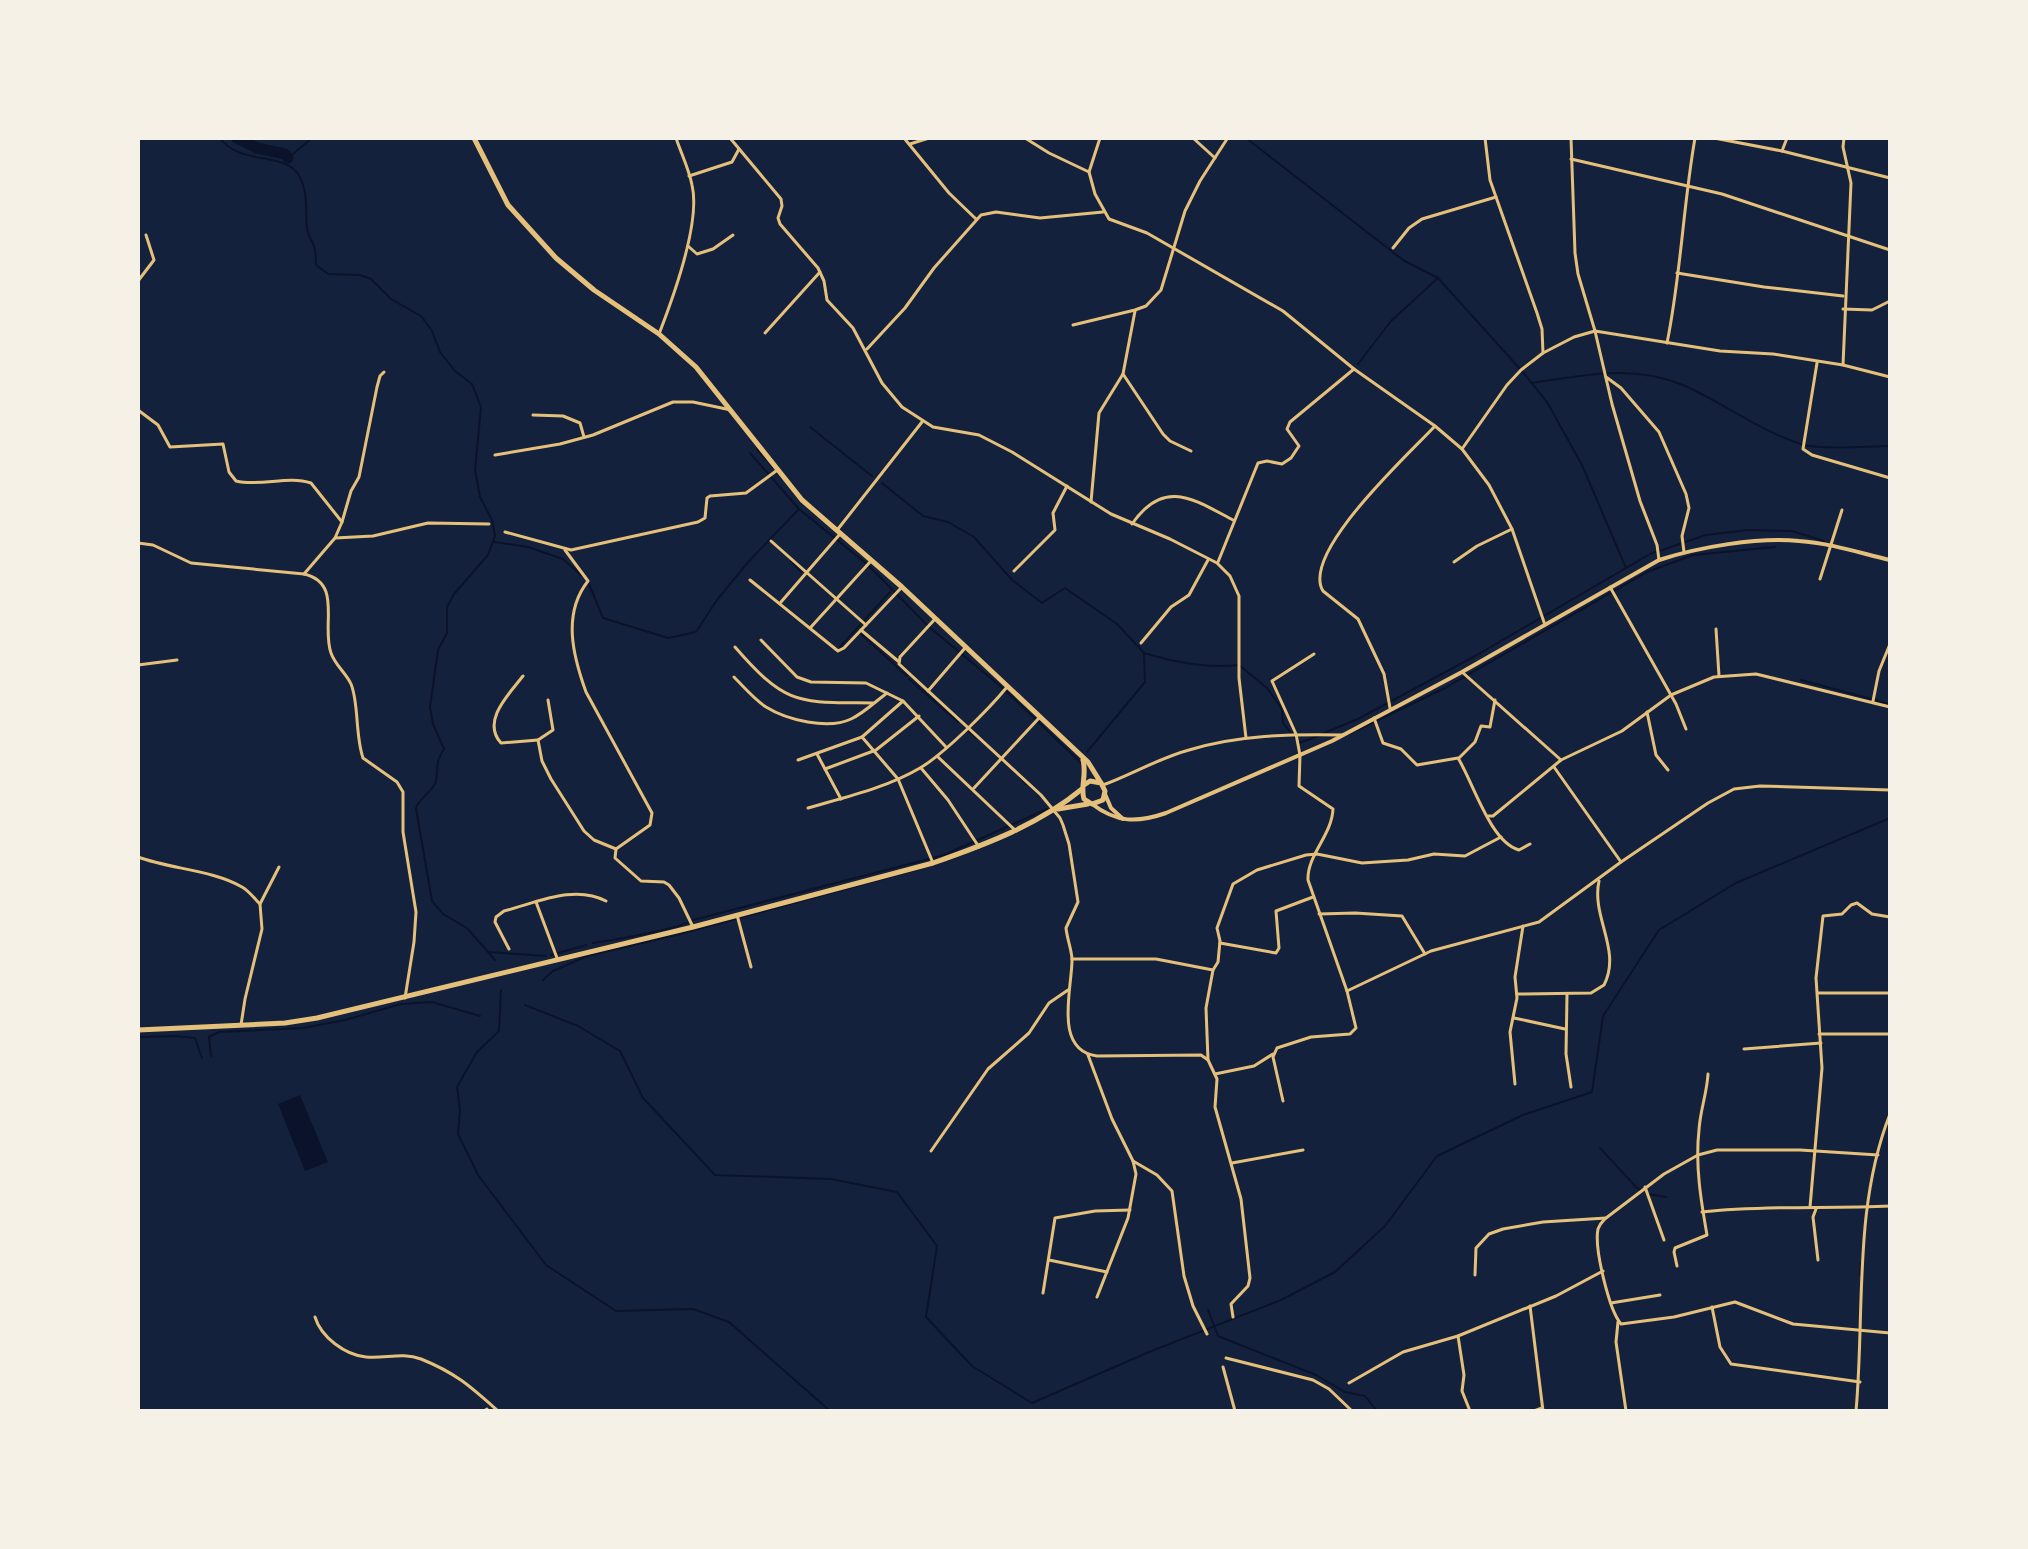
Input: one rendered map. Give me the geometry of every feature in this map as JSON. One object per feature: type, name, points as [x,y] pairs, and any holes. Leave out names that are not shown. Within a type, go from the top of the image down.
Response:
[{"type":"main road","points":[[474,138],[508,205],[556,258],[584,282],[659,334],[696,367],[802,500],[902,587],[1091,765],[1105,794],[1101,802],[1056,810]]},
{"type":"main road","points":[[1083,759],[1086,770],[1082,796],[1090,804]]},
{"type":"main road","points":[[138,1030],[317,1018],[693,927],[933,863],[979,847],[1056,810],[1094,781],[1102,784]]},
{"type":"street","points":[[659,334],[688,246],[693,197],[676,138]]},
{"type":"street","points":[[730,138],[781,199],[780,224],[820,272],[827,300],[853,328],[890,395],[922,422],[943,431],[979,435],[1022,457],[1091,502],[1217,563],[1230,576],[1239,596],[1239,678],[1246,738]]},
{"type":"street","points":[[904,138],[949,193],[977,220]]},
{"type":"street","points":[[909,144],[929,138]]},
{"type":"street","points":[[1025,138],[1089,172]]},
{"type":"street","points":[[1100,138],[1089,172],[1103,212],[1115,223],[1147,233],[1283,311],[1354,369],[1435,426],[1462,449],[1489,485],[1512,529],[1545,625]]},
{"type":"street","points":[[1193,138],[1215,158]]},
{"type":"street","points":[[1485,138],[1490,180],[1542,329],[1543,353]]},
{"type":"street","points":[[1571,138],[1575,253],[1605,377],[1659,560]]},
{"type":"street","points":[[1667,343],[1695,138]]},
{"type":"street","points":[[1714,138],[1890,178]]},
{"type":"street","points":[[1782,151],[1787,138]]},
{"type":"street","points":[[1843,365],[1843,309],[1851,183],[1844,138]]},
{"type":"street","points":[[1073,325],[1146,306],[1161,290],[1172,248],[1192,197],[1227,139]]},
{"type":"street","points":[[689,176],[732,162],[740,148]]},
{"type":"street","points":[[1571,159],[1687,184],[1890,250]]},
{"type":"street","points":[[1393,248],[1409,228],[1422,219],[1496,197]]},
{"type":"street","points":[[866,349],[905,308],[934,268],[981,215],[996,212],[1040,218],[1103,212]]},
{"type":"street","points":[[138,281],[154,260],[146,235]]},
{"type":"street","points":[[688,246],[697,254],[703,254],[733,235]]},
{"type":"street","points":[[765,333],[820,272]]},
{"type":"street","points":[[1677,273],[1844,296]]},
{"type":"street","points":[[1843,309],[1872,310],[1890,301]]},
{"type":"street","points":[[1091,502],[1099,413],[1123,374],[1135,310]]},
{"type":"street","points":[[1462,449],[1507,385],[1543,353],[1574,337],[1595,331],[1843,365],[1890,377]]},
{"type":"street","points":[[1817,361],[1803,449],[1812,455],[1890,478]]},
{"type":"street","points":[[1217,563],[1258,463],[1282,464],[1291,458],[1298,443],[1287,429],[1290,422],[1354,369]]},
{"type":"street","points":[[304,574],[335,538],[342,522],[351,491],[359,477],[377,387],[384,372]]},
{"type":"street","points":[[1123,374],[1163,434],[1191,451]]},
{"type":"street","points":[[1605,377],[1621,388],[1659,432],[1689,508],[1682,536],[1684,552]]},
{"type":"street","points":[[495,455],[584,437],[673,402],[693,402],[731,410]]},
{"type":"street","points":[[138,410],[158,425],[170,447],[223,444],[229,472],[236,481],[253,485],[292,480],[311,483],[342,522]]},
{"type":"street","points":[[533,415],[577,420],[584,437]]},
{"type":"street","points":[[781,602],[922,422]]},
{"type":"street","points":[[1391,709],[1384,674],[1358,619],[1323,591],[1319,577],[1332,543],[1360,504],[1435,426]]},
{"type":"street","points":[[505,532],[565,550],[703,520],[710,496],[746,493],[777,471]]},
{"type":"street","points":[[1014,571],[1055,530],[1053,513],[1067,486]]},
{"type":"street","points":[[1132,524],[1142,510],[1160,498],[1174,494],[1194,500],[1233,520]]},
{"type":"street","points":[[1820,579],[1842,510]]},
{"type":"street","points":[[335,538],[373,536],[428,523],[489,524]]},
{"type":"street","points":[[1454,562],[1477,546],[1512,529]]},
{"type":"street","points":[[771,541],[866,625]]},
{"type":"street","points":[[1090,804],[1103,813],[1125,820],[1148,819],[1166,813],[1342,735],[1462,672],[1659,560],[1684,552],[1721,545],[1781,541],[1831,546],[1890,560]]},
{"type":"street","points":[[138,543],[153,545],[191,563],[304,574],[317,577],[322,582],[326,592],[330,652],[351,685],[363,758],[397,782],[403,792],[403,832],[416,906],[405,998]]},
{"type":"street","points":[[565,550],[588,581],[574,605],[572,635],[578,672],[652,813],[650,825],[616,849],[615,858],[638,879],[669,885],[693,927]]},
{"type":"street","points":[[1141,643],[1171,607],[1189,595],[1208,560]]},
{"type":"street","points":[[811,627],[872,561]]},
{"type":"street","points":[[750,580],[838,651],[902,587]]},
{"type":"street","points":[[1610,587],[1671,695],[1686,729]]},
{"type":"street","points":[[898,661],[935,619]]},
{"type":"street","points":[[1716,629],[1719,676]]},
{"type":"street","points":[[861,630],[1003,758],[1056,810],[1060,818],[1078,888],[1077,910],[1066,925],[1072,959],[1068,990],[1069,1026],[1077,1045],[1088,1055],[1112,1119],[1133,1161],[1136,1180],[1130,1210],[1097,1297]]},
{"type":"street","points":[[761,640],[797,677],[824,683],[854,681],[903,701],[946,747]]},
{"type":"street","points":[[1873,701],[1879,671],[1890,644]]},
{"type":"street","points":[[735,647],[773,687],[797,699],[826,703],[873,703]]},
{"type":"street","points":[[928,691],[966,647]]},
{"type":"street","points":[[1215,1074],[1254,1066],[1278,1047],[1311,1037],[1352,1033],[1356,1028],[1347,991],[1313,897],[1308,871],[1329,828],[1333,809],[1299,786],[1300,755],[1296,734],[1272,681],[1314,654]]},
{"type":"street","points":[[138,665],[177,660]]},
{"type":"street","points":[[1462,672],[1561,760]]},
{"type":"street","points":[[1488,816],[1493,816],[1561,760],[1600,743],[1671,695],[1719,676],[1756,674],[1890,707]]},
{"type":"street","points":[[523,676],[495,716],[494,729],[501,743],[538,740],[553,730],[548,700]]},
{"type":"street","points":[[734,677],[764,706],[779,714],[803,720],[842,721],[852,718],[887,693]]},
{"type":"street","points":[[808,808],[898,779],[921,768],[1007,687]]},
{"type":"street","points":[[1374,718],[1383,743],[1401,749],[1417,765],[1458,758],[1475,742],[1481,726],[1490,727],[1495,700]]},
{"type":"street","points":[[798,760],[862,737],[903,701]]},
{"type":"street","points":[[1647,712],[1656,755],[1668,770]]},
{"type":"street","points":[[825,769],[876,750],[919,716]]},
{"type":"street","points":[[974,788],[1040,717]]},
{"type":"street","points":[[1102,784],[1187,750],[1246,738],[1296,734],[1342,735]]},
{"type":"street","points":[[862,737],[898,779],[933,863]]},
{"type":"street","points":[[538,740],[542,761],[551,779],[584,831],[594,840],[616,849]]},
{"type":"street","points":[[817,754],[841,799]]},
{"type":"street","points":[[937,756],[1016,831]]},
{"type":"street","points":[[1458,758],[1470,786],[1508,846],[1523,850],[1530,844]]},
{"type":"street","points":[[1554,767],[1621,862]]},
{"type":"street","points":[[921,768],[948,800],[979,847]]},
{"type":"street","points":[[1347,991],[1425,954],[1461,941],[1544,920],[1621,862],[1734,789],[1760,786],[1890,790]]},
{"type":"street","points":[[1105,794],[1111,808],[1125,820]]},
{"type":"street","points":[[1233,1317],[1231,1304],[1248,1286],[1250,1278],[1241,1199],[1215,1107],[1215,1074],[1208,1060],[1206,1008],[1213,970],[1218,964],[1218,925],[1233,884],[1260,869],[1317,854],[1362,863],[1408,860],[1434,854],[1465,856],[1501,837]]},
{"type":"street","points":[[138,857],[231,883],[243,888],[260,904]]},
{"type":"street","points":[[241,1025],[262,929],[260,904],[279,867]]},
{"type":"street","points":[[1517,994],[1567,995],[1601,989],[1611,967],[1598,897],[1599,879]]},
{"type":"street","points":[[509,949],[495,922],[504,911],[535,901],[591,894],[606,901]]},
{"type":"street","points":[[1220,943],[1276,953],[1279,948],[1276,911],[1313,897]]},
{"type":"street","points":[[535,901],[557,958]]},
{"type":"street","points":[[1810,1207],[1822,1068],[1816,993],[1817,954],[1823,916],[1842,914],[1857,903],[1872,914],[1890,917]]},
{"type":"street","points":[[1319,914],[1402,916],[1425,954]]},
{"type":"street","points":[[737,915],[751,967]]},
{"type":"street","points":[[1515,1084],[1510,1034],[1523,926]]},
{"type":"street","points":[[1072,959],[1156,959],[1213,970]]},
{"type":"street","points":[[931,1151],[988,1069],[1029,1033],[1049,1003],[1068,990]]},
{"type":"street","points":[[1816,993],[1890,993]]},
{"type":"street","points":[[1567,995],[1565,1029],[1571,1087]]},
{"type":"street","points":[[1513,1017],[1565,1029]]},
{"type":"street","points":[[1819,1034],[1890,1034]]},
{"type":"street","points":[[1744,1049],[1821,1043]]},
{"type":"street","points":[[1088,1055],[1179,1053],[1201,1055],[1208,1060]]},
{"type":"street","points":[[1273,1054],[1283,1101]]},
{"type":"street","points":[[1677,1266],[1675,1248],[1707,1236],[1702,1212],[1698,1132],[1708,1074]]},
{"type":"street","points":[[1856,1411],[1860,1382],[1864,1217],[1890,1114]]},
{"type":"street","points":[[1626,1411],[1616,1342],[1618,1322],[1603,1271],[1598,1230],[1606,1218],[1645,1187],[1698,1155],[1733,1149],[1878,1155]]},
{"type":"street","points":[[1232,1163],[1303,1150]]},
{"type":"street","points":[[1133,1161],[1157,1175],[1172,1191],[1184,1276],[1193,1306],[1207,1334]]},
{"type":"street","points":[[1645,1187],[1664,1240]]},
{"type":"street","points":[[1702,1212],[1746,1207],[1890,1206]]},
{"type":"street","points":[[1817,1207],[1813,1217],[1818,1260]]},
{"type":"street","points":[[1043,1293],[1055,1218],[1095,1211],[1130,1210]]},
{"type":"street","points":[[1475,1275],[1476,1248],[1492,1233],[1543,1222],[1606,1218]]},
{"type":"street","points":[[1049,1260],[1107,1272]]},
{"type":"street","points":[[1349,1383],[1408,1350],[1458,1336],[1603,1271]]},
{"type":"street","points":[[1611,1303],[1660,1295]]},
{"type":"street","points":[[1618,1322],[1646,1322],[1735,1302],[1793,1324],[1890,1333]]},
{"type":"street","points":[[1530,1306],[1542,1410],[1534,1411]]},
{"type":"street","points":[[1712,1307],[1720,1347],[1731,1364],[1860,1382]]},
{"type":"street","points":[[315,1317],[322,1333],[346,1350],[364,1357],[400,1355],[417,1358],[448,1371],[474,1387],[498,1411]]},
{"type":"street","points":[[1458,1336],[1464,1375],[1461,1390],[1470,1411]]},
{"type":"street","points":[[1226,1358],[1325,1385],[1352,1411]]},
{"type":"street","points":[[1223,1367],[1235,1411]]},
{"type":"water","points":[[300,1095],[328,1162],[305,1171],[278,1104]]},
{"type":"waterway","points":[[220,138],[238,152],[283,163],[298,174],[305,194],[307,229],[315,248],[316,265],[328,274],[360,275],[371,279],[391,299],[421,316],[432,331],[440,352],[455,371],[472,384],[481,407],[475,470],[480,497],[492,520],[495,536],[488,555],[454,594],[447,607],[447,633],[438,650],[430,707],[433,724],[444,749],[434,785],[416,808],[432,901],[443,914],[467,928],[495,960]]},
{"type":"waterway","points":[[237,138],[257,148],[285,154],[288,158]]},
{"type":"waterway","points":[[286,160],[312,138]]},
{"type":"waterway","points":[[1246,138],[1403,260],[1438,278],[1521,370],[1547,402],[1582,465],[1626,568]]},
{"type":"waterway","points":[[1358,364],[1391,321],[1438,278]]},
{"type":"waterway","points":[[1532,383],[1608,373],[1646,375],[1683,385],[1773,433],[1804,445],[1834,448],[1890,446]]},
{"type":"waterway","points":[[810,427],[872,476]]},
{"type":"waterway","points":[[757,449],[782,478]]},
{"type":"waterway","points":[[750,453],[799,509],[868,565],[928,626],[1005,690],[1081,763]]},
{"type":"waterway","points":[[882,483],[923,516],[948,522],[974,537],[1012,580],[1042,603],[1065,588],[1117,624],[1144,653],[1145,682],[1087,752]]},
{"type":"waterway","points":[[589,584],[603,618],[668,638],[696,632],[749,561],[798,510]]},
{"type":"waterway","points":[[1324,733],[1358,719],[1477,655],[1650,554],[1706,535],[1748,530],[1792,531],[1824,541]]},
{"type":"waterway","points":[[494,542],[528,547],[563,559],[582,576]]},
{"type":"waterway","points":[[1349,734],[1445,688],[1647,572],[1693,555],[1775,547]]},
{"type":"waterway","points":[[791,561],[801,572]]},
{"type":"waterway","points":[[840,647],[890,592]]},
{"type":"waterway","points":[[861,634],[907,676]]},
{"type":"waterway","points":[[1144,653],[1191,664],[1239,665],[1267,688],[1282,709],[1283,723],[1299,743],[1318,736]]},
{"type":"waterway","points":[[909,679],[958,722]]},
{"type":"waterway","points":[[1801,680],[1890,704]]},
{"type":"waterway","points":[[965,729],[976,737]]},
{"type":"waterway","points":[[1019,776],[1026,784]]},
{"type":"waterway","points":[[593,943],[661,930],[944,855],[1047,809]]},
{"type":"waterway","points":[[525,1005],[578,1026],[620,1051],[643,1098],[715,1175],[831,1179],[897,1192],[937,1246],[926,1317],[972,1366],[1032,1403],[1149,1352],[1281,1300],[1335,1272],[1385,1226],[1437,1156],[1523,1115],[1592,1092],[1603,1016],[1659,930],[1736,883],[1890,818]]},
{"type":"waterway","points":[[948,860],[964,854]]},
{"type":"waterway","points":[[543,980],[553,971],[587,956],[930,866]]},
{"type":"waterway","points":[[551,955],[586,945]]},
{"type":"waterway","points":[[488,952],[546,956]]},
{"type":"waterway","points":[[501,990],[499,1031],[477,1052],[457,1087],[460,1110],[458,1134],[478,1175],[546,1265],[616,1311],[693,1309],[729,1322],[830,1411]]},
{"type":"waterway","points":[[211,1056],[209,1037],[219,1032],[303,1028],[401,1004],[432,1002],[480,1016]]},
{"type":"waterway","points":[[138,1037],[195,1038],[202,1058]]},
{"type":"waterway","points":[[1600,1148],[1642,1190]]},
{"type":"waterway","points":[[1647,1194],[1666,1197]]},
{"type":"waterway","points":[[1860,1275],[1861,1263]]},
{"type":"waterway","points":[[1208,1310],[1218,1336],[1316,1375],[1345,1392],[1365,1396],[1377,1411]]}]
